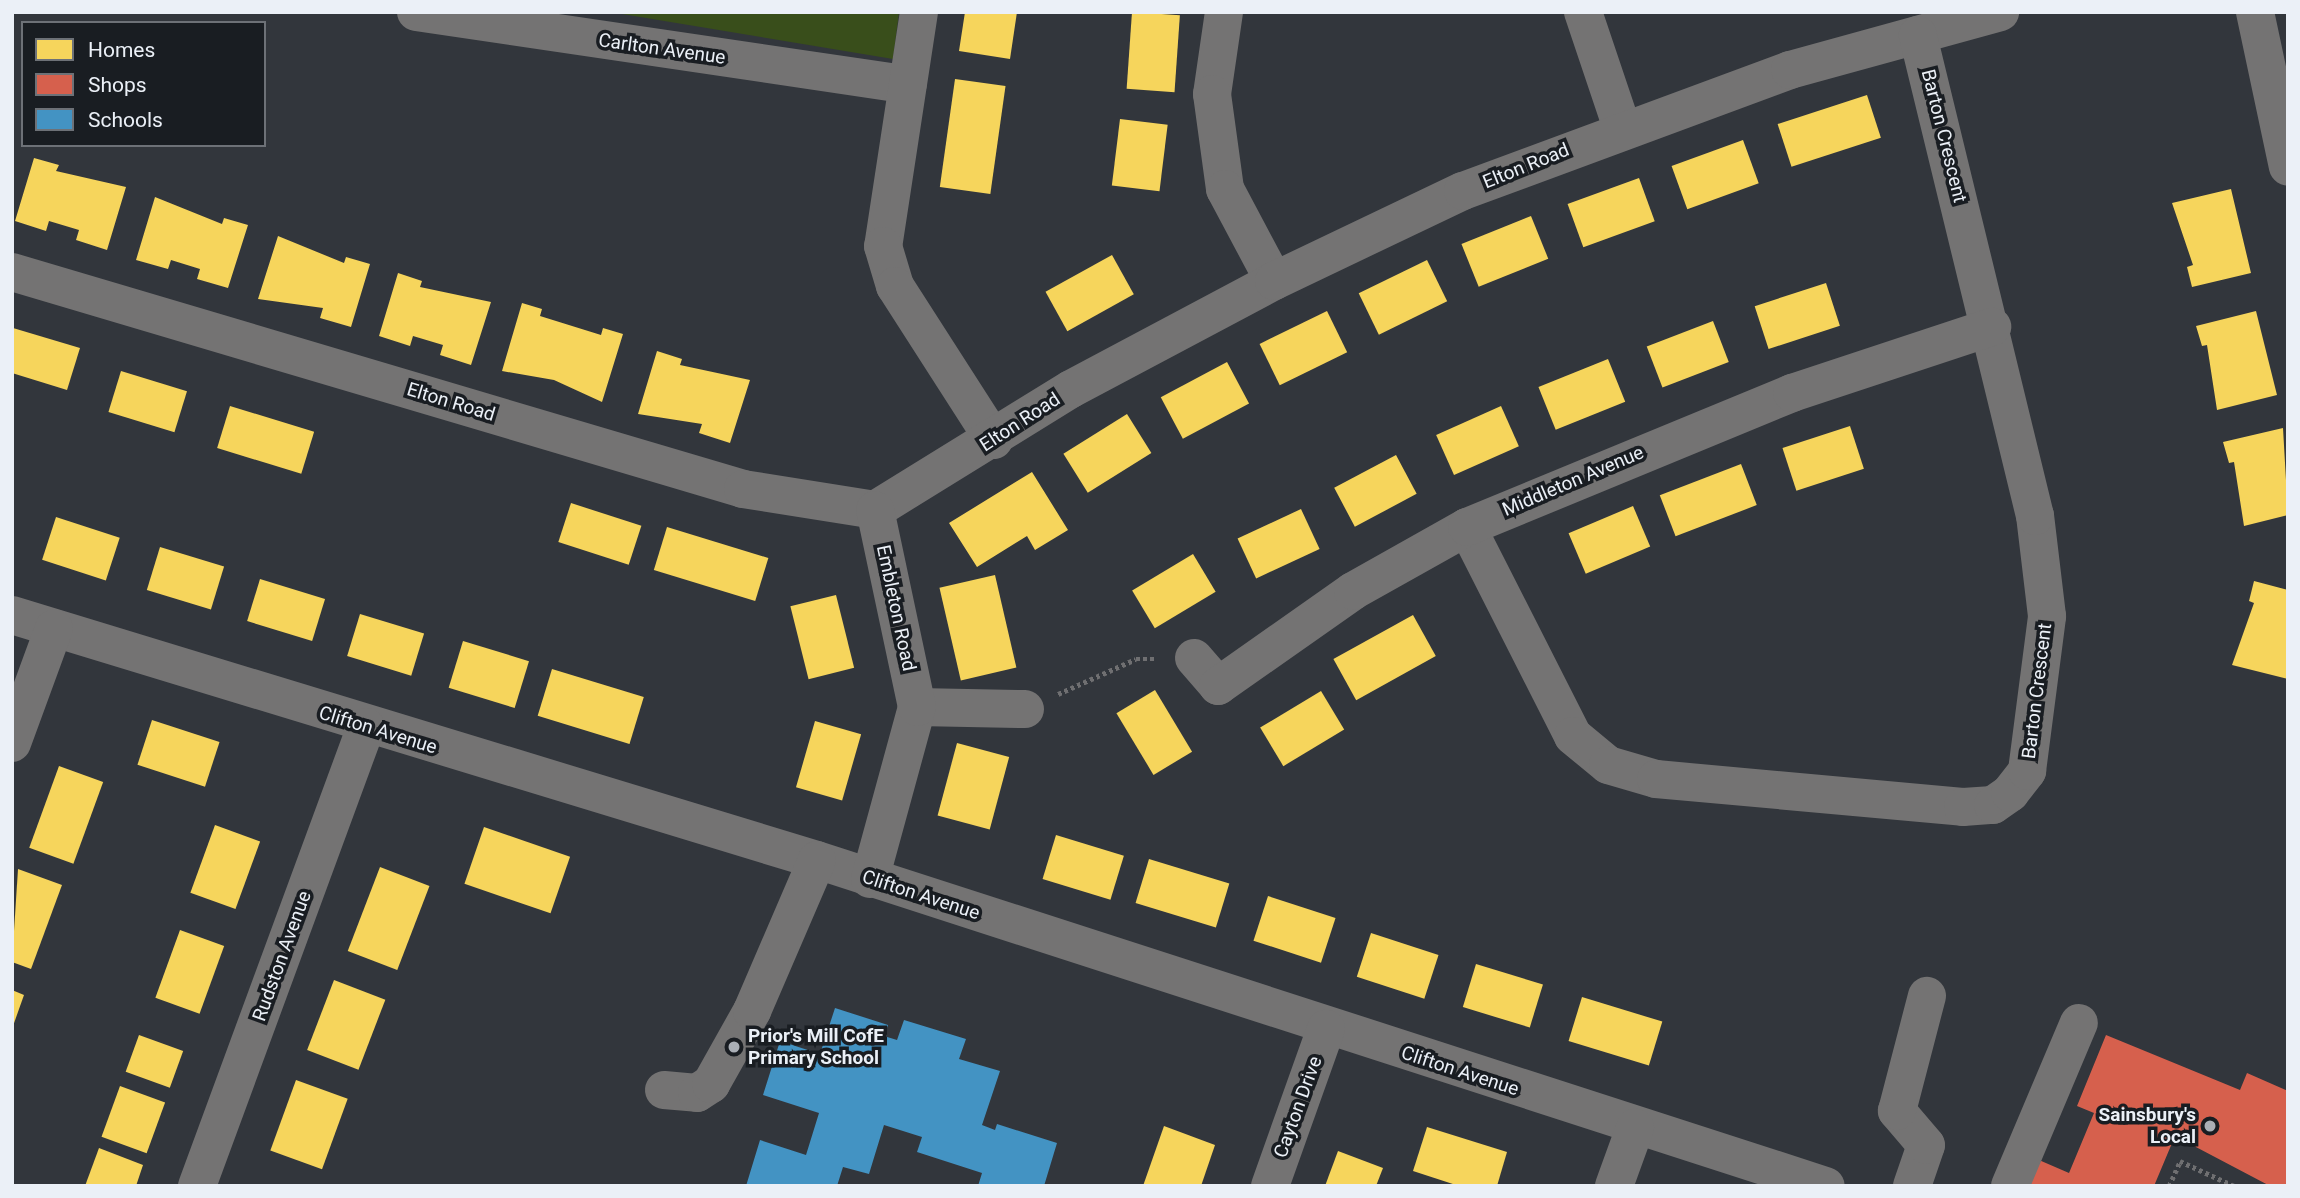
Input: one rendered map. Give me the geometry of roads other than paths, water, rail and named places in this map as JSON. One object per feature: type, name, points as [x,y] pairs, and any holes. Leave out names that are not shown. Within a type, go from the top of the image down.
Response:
[{"type":"street","name":"Carlton Avenue","points":[[416,12],[908,85]]},
{"type":"street","points":[[919,12],[883,246],[895,286],[994,440]]},
{"type":"street","points":[[1224,12],[1212,94],[1225,189],[1274,281]]},
{"type":"street","points":[[1583,12],[1622,128]]},
{"type":"street","name":"Elton Road","points":[[12,272],[743,489],[875,510],[994,440],[1070,389],[1274,281],[1464,191],[1622,128],[1790,69],[2000,12]]},
{"type":"street","points":[[2255,12],[2277,52],[2288,167]]},
{"type":"street","name":"Barton Crescent","points":[[1467,527],[1573,736],[1608,765],[1656,779],[1993,805],[2027,771],[2046,616],[2035,516],[1992,327],[1918,35]]},
{"type":"street","name":"Middleton Avenue","points":[[1194,658],[1218,686],[1353,591],[1467,527],[1779,398],[1992,327]]},
{"type":"street","name":"Embleton Road","points":[[870,879],[917,707],[875,510]]},
{"type":"street","name":"Clifton Avenue","points":[[12,615],[366,727],[817,860],[1635,1128],[1826,1186]]},
{"type":"street","points":[[12,743],[54,628]]},
{"type":"street","points":[[917,707],[1025,709]]},
{"type":"street","name":"Rudston Avenue","points":[[197,1186],[366,727]]},
{"type":"street","points":[[664,1090],[697,1093],[711,1084],[752,1011],[817,860]]},
{"type":"street","points":[[1912,1186],[1926,1145],[1897,1111],[1927,996]]},
{"type":"street","points":[[2010,1186],[2079,1023]]},
{"type":"street","name":"Cayton Drive","points":[[1270,1186],[1326,1028]]},
{"type":"street","points":[[1614,1186],[1635,1128]]},
{"type":"place","name":"Prior's Mill CofE Primary School","points":[[734,1047]]},
{"type":"place","name":"Sainsbury's Local","points":[[2210,1126]]}]
